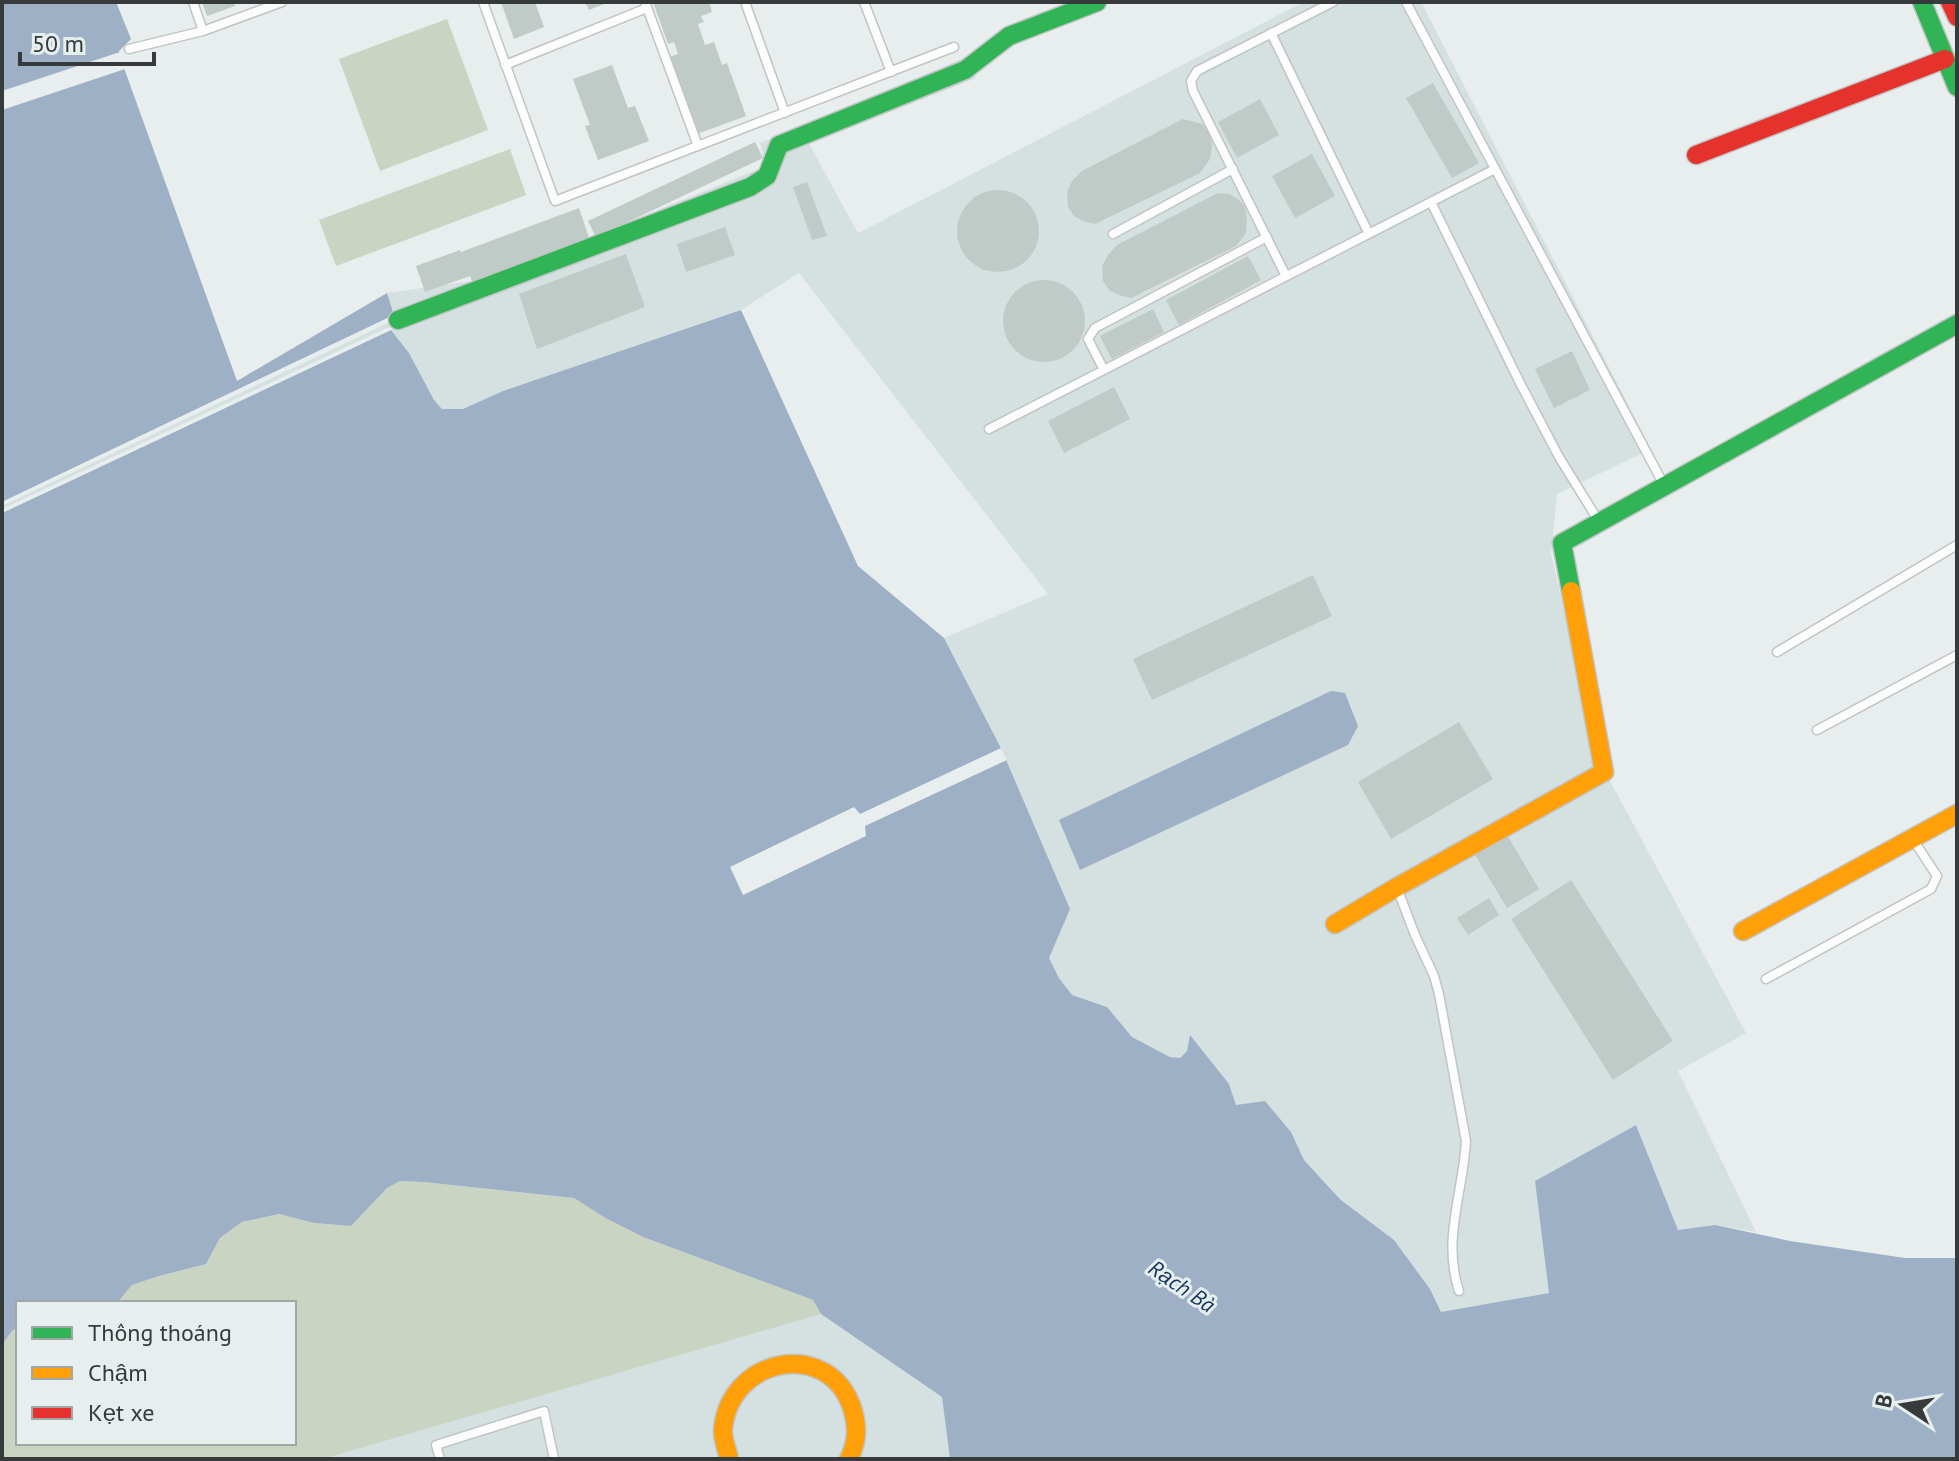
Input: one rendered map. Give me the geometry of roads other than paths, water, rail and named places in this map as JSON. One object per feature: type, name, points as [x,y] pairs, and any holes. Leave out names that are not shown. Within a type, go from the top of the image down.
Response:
[{"type":"street","points":[[398,320],[750,187],[767,176],[779,145],[965,70],[1009,36],[1097,2]]},
{"type":"street","points":[[1922,2],[1957,87]]},
{"type":"street","points":[[1950,2],[1957,17]]},
{"type":"street","points":[[1696,155],[1945,59]]},
{"type":"street","points":[[1335,924],[1604,772],[1562,543],[1957,324]]},
{"type":"street","points":[[1743,931],[1957,814]]},
{"type":"street","points":[[729,1459],[723,1432],[728,1405],[743,1381],[767,1367],[795,1363],[822,1370],[843,1388],[855,1414],[856,1442],[849,1459]]},
{"type":"lane","points":[[193,2],[203,31]]},
{"type":"lane","points":[[252,2],[255,12]]},
{"type":"lane","points":[[129,49],[203,31],[282,2]]},
{"type":"lane","points":[[483,2],[555,201],[954,47]]},
{"type":"lane","points":[[745,2],[785,113]]},
{"type":"lane","points":[[864,2],[891,72]]},
{"type":"lane","points":[[1286,276],[1193,91],[1191,81],[1197,71],[1333,2]]},
{"type":"lane","points":[[1406,2],[1664,486]]},
{"type":"lane","points":[[505,65],[646,5],[698,146]]},
{"type":"lane","points":[[1271,33],[1369,234]]},
{"type":"lane","points":[[1113,234],[1233,169]]},
{"type":"lane","points":[[989,429],[1495,169]]},
{"type":"lane","points":[[1431,202],[1520,383],[1559,457],[1599,522]]},
{"type":"lane","points":[[1104,370],[1088,339],[1095,328],[1267,237]]},
{"type":"lane","points":[[1777,652],[1957,545]]},
{"type":"lane","points":[[1817,730],[1957,655]]},
{"type":"lane","points":[[1766,979],[1931,889],[1937,876],[1912,838]]},
{"type":"lane","points":[[1397,887],[1436,985],[1466,1141],[1452,1241],[1453,1274],[1459,1291]]},
{"type":"lane","points":[[440,1459],[436,1445],[544,1411],[554,1459]]},
{"type":"water","points":[[2,2],[116,2],[131,39],[119,51],[124,68],[237,381],[387,293],[394,315],[2,502]]},
{"type":"water","name":"Rạch Bà","points":[[741,310],[858,566],[944,638],[1001,748],[1070,909],[1049,958],[1072,995],[1107,1007],[1132,1037],[1170,1057],[1180,1058],[1187,1051],[1190,1035],[1229,1084],[1236,1105],[1265,1101],[1291,1132],[1304,1160],[1341,1200],[1394,1240],[1430,1289],[1441,1312],[1549,1293],[1535,1181],[1636,1125],[1678,1230],[1715,1225],[1790,1241],[1905,1258],[1957,1258],[1957,1459],[950,1459],[942,1397],[821,1314],[813,1300],[643,1237],[574,1198],[423,1182],[400,1181],[387,1188],[351,1226],[314,1223],[279,1214],[242,1222],[220,1238],[206,1264],[132,1285],[119,1301],[16,1301],[16,1328],[2,1345],[2,513],[391,330],[409,353],[442,409],[463,409],[503,391]]},
{"type":"water","points":[[1331,691],[1345,693],[1358,726],[1348,745],[1080,870],[1059,820]]}]
